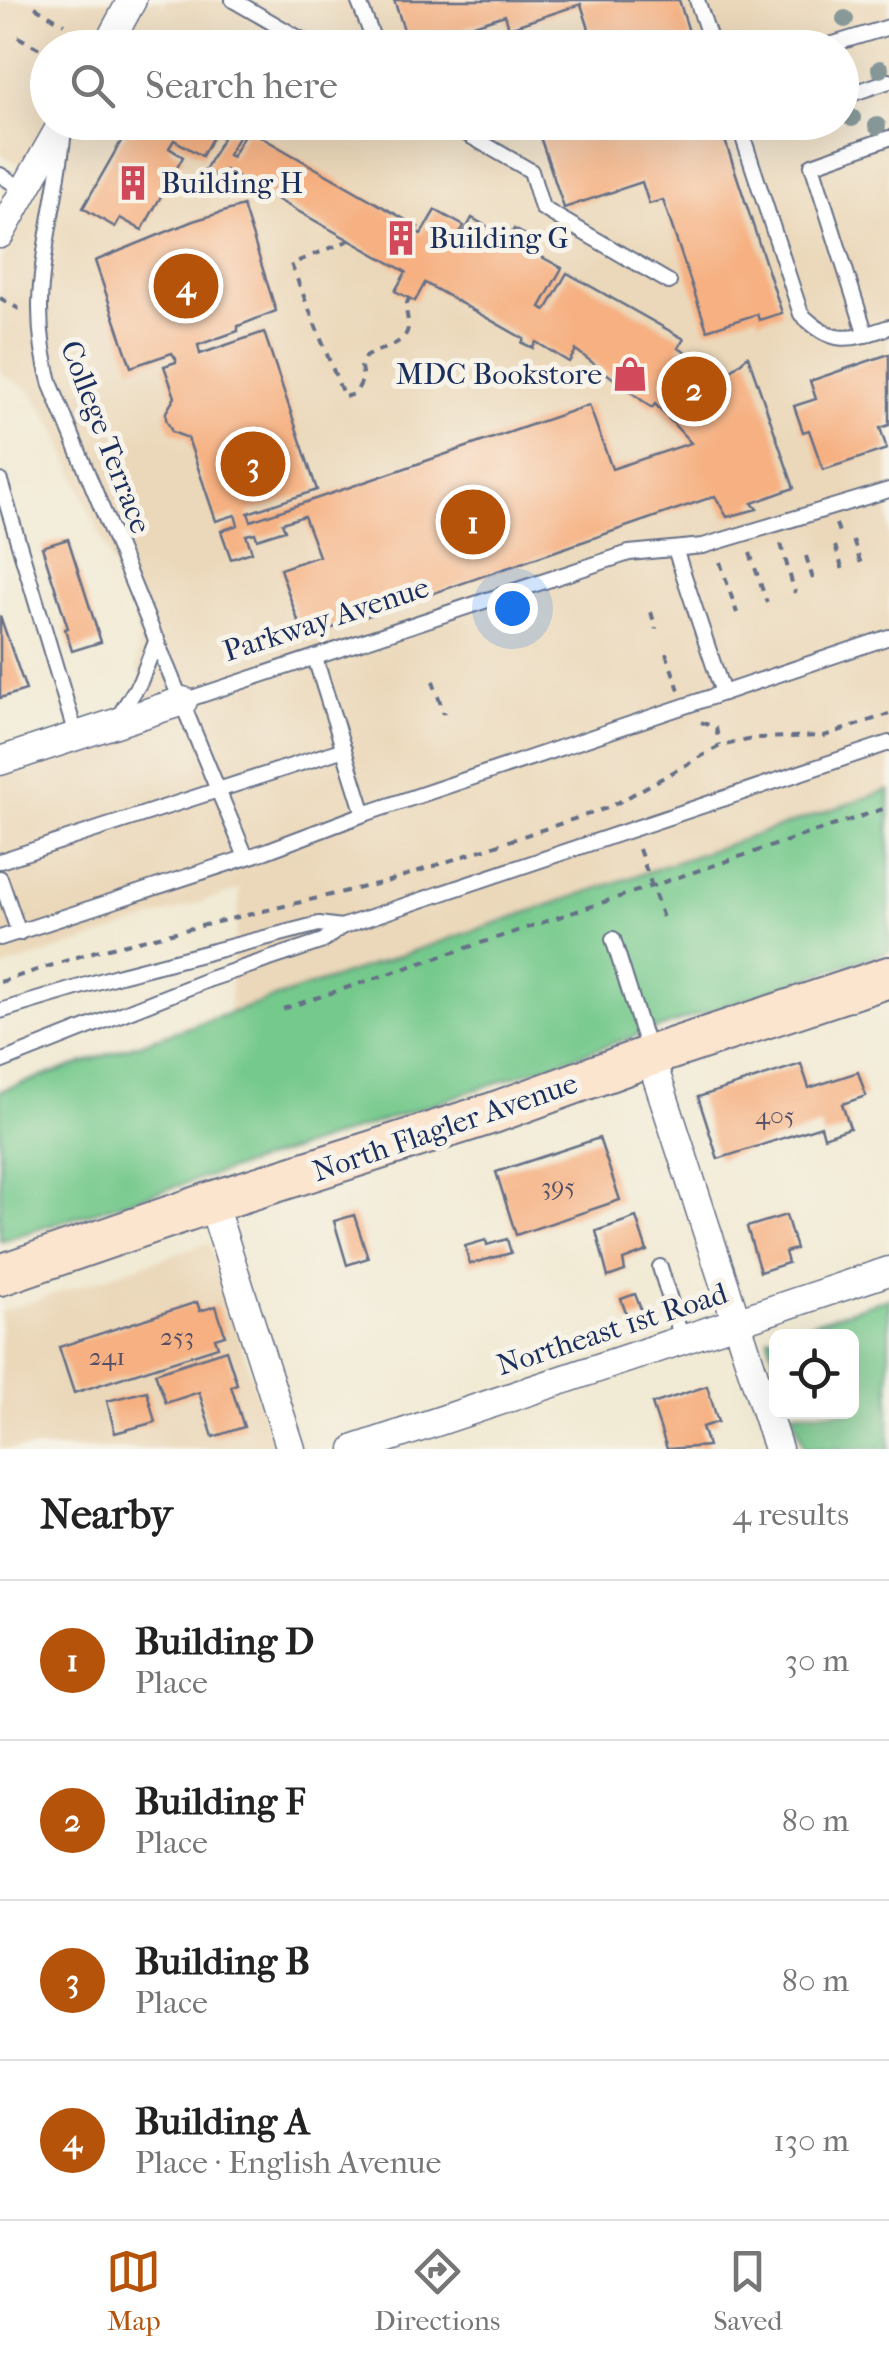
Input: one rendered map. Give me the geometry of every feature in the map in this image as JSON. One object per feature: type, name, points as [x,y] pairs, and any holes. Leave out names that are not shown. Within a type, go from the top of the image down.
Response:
[{"type":"street","points":[[116,30],[132,0]]},
{"type":"street","points":[[0,234],[54,140]]},
{"type":"street","name":"Parkway Avenue","points":[[0,761],[182,700]]},
{"type":"street","name":"North Flagler Avenue","points":[[0,1275],[212,1202],[493,1113],[889,977]]},
{"type":"street","points":[[650,1056],[778,1449]]},
{"type":"street","points":[[212,1202],[291,1449]]},
{"type":"street","name":"Northeast 1st Road","points":[[354,1449],[889,1271]]},
{"type":"lane","points":[[233,0],[285,30]]},
{"type":"lane","points":[[358,0],[370,30]]},
{"type":"lane","points":[[697,0],[706,30]]},
{"type":"lane","points":[[859,36],[889,26]]},
{"type":"lane","points":[[859,91],[889,81]]},
{"type":"lane","points":[[866,335],[812,165],[889,138]]},
{"type":"lane","name":"College Terrace","points":[[62,140],[40,279],[40,346],[51,386],[246,857]]},
{"type":"lane","points":[[477,140],[531,171],[542,208],[670,282]]},
{"type":"lane","points":[[744,140],[801,314],[835,339],[889,328]]},
{"type":"lane","points":[[0,176],[26,190]]},
{"type":"lane","points":[[0,480],[76,734]]},
{"type":"lane","name":"Parkway Avenue","points":[[182,700],[629,553],[703,546],[889,490]]},
{"type":"lane","points":[[675,550],[723,693]]},
{"type":"lane","points":[[0,938],[889,638]]},
{"type":"lane","points":[[115,722],[140,682],[157,639]]},
{"type":"lane","points":[[315,658],[364,814]]},
{"type":"lane","points":[[0,1062],[210,980],[323,941],[341,927],[889,743]]},
{"type":"lane","points":[[0,861],[344,749]]},
{"type":"lane","points":[[0,878],[18,933]]},
{"type":"lane","points":[[0,1011],[120,975],[319,924],[341,927]]},
{"type":"lane","points":[[613,939],[650,1056]]},
{"type":"lane","points":[[660,1267],[682,1339]]},
{"type":"path","points":[[35,7],[64,24]]},
{"type":"path","points":[[18,37],[30,46]]},
{"type":"path","points":[[350,240],[291,264],[344,396],[355,394],[360,387],[365,356],[395,344],[407,332],[405,306],[409,298]]},
{"type":"path","points":[[0,298],[19,309]]},
{"type":"path","points":[[835,520],[841,538]]},
{"type":"path","points":[[779,539],[795,593]]},
{"type":"path","points":[[853,540],[863,570]]},
{"type":"path","points":[[835,546],[845,576]]},
{"type":"path","points":[[749,549],[767,603]]},
{"type":"path","points":[[806,556],[815,586]]},
{"type":"path","points":[[718,559],[737,613]]},
{"type":"path","points":[[651,612],[656,629]]},
{"type":"path","points":[[666,652],[681,695]]},
{"type":"path","points":[[433,681],[444,714]]},
{"type":"path","points":[[0,982],[108,948],[358,891],[623,804],[720,746],[757,738],[816,737],[889,714]]},
{"type":"path","points":[[690,718],[716,728],[720,746]]},
{"type":"path","points":[[282,1009],[889,807]]},
{"type":"path","points":[[640,852],[664,920]]},
{"type":"path","points":[[44,967],[48,978]]},
{"type":"shaded area","points":[[0,0],[160,0],[161,8],[166,0],[889,0],[889,948],[272,1155],[229,1012],[240,889],[0,969],[0,773],[156,720],[137,667],[139,640],[135,618],[54,425],[30,390],[0,373],[0,260],[46,180],[0,153]]},
{"type":"shaded area","points":[[209,1243],[274,1449],[0,1449],[0,1312]]},
{"type":"green space","points":[[889,790],[889,951],[313,1144],[0,1241],[0,1091]]},
{"type":"green space","points":[[889,1298],[889,1449],[805,1449],[794,1419],[859,1419],[859,1329],[793,1329]]},
{"type":"building","points":[[394,0],[679,0],[688,30],[589,30],[581,4],[509,28],[505,15],[465,30],[404,30]]},
{"type":"building","name":"Building H","points":[[122,140],[174,140],[169,148],[183,157],[142,230],[120,218],[115,227],[83,208]]},
{"type":"building","name":"Building H","points":[[174,140],[211,140],[202,156]]},
{"type":"building","points":[[222,140],[236,140],[228,155],[232,157],[241,140],[266,140],[418,227],[415,231],[421,234],[435,210],[464,226],[451,249],[454,251],[472,218],[504,236],[501,240],[506,242],[514,229],[533,239],[527,249],[562,268],[540,307],[546,310],[567,273],[684,339],[678,348],[727,374],[748,356],[794,488],[752,503],[757,509],[727,517],[715,496],[304,638],[280,569],[319,556],[304,516],[282,523],[285,530],[257,539],[255,533],[246,535],[252,552],[231,559],[221,531],[238,525],[235,515],[216,521],[188,438],[172,432],[166,419],[175,397],[164,366],[176,359],[172,353],[131,367],[95,261],[193,221],[243,206],[276,311],[238,326],[238,331],[198,345],[200,354],[264,332],[317,490],[248,513],[251,521],[589,405],[612,469],[691,443],[655,404],[652,408],[576,350],[569,362],[536,342],[533,348],[522,343],[524,339],[425,283],[415,301],[395,291],[406,272],[225,170],[221,179],[205,170]]},
{"type":"building","points":[[541,140],[725,140],[782,313],[759,320],[757,314],[707,330],[663,200],[649,204],[642,182],[564,208]]},
{"type":"building","points":[[889,354],[889,425],[880,428],[887,449],[823,470],[809,430],[803,432],[794,406],[816,399],[810,381]]},
{"type":"building","points":[[68,539],[101,642],[72,651],[42,547]]},
{"type":"building","points":[[0,616],[26,690],[0,698]]},
{"type":"building","points":[[801,1064],[809,1088],[858,1072],[866,1096],[842,1104],[850,1128],[824,1137],[821,1126],[718,1159],[698,1097]]},
{"type":"building","points":[[599,1138],[620,1200],[516,1235],[496,1172]]},
{"type":"building","points":[[354,1215],[368,1258],[347,1265],[334,1221]]},
{"type":"building","points":[[786,1215],[796,1249],[785,1252],[788,1263],[760,1272],[747,1227]]},
{"type":"building","points":[[636,1217],[647,1251],[623,1260],[625,1271],[608,1277],[596,1231]]},
{"type":"building","points":[[507,1239],[511,1253],[470,1264],[465,1246]]},
{"type":"building","points":[[635,1294],[644,1317],[629,1322],[621,1299]]},
{"type":"building","points":[[197,1302],[200,1311],[216,1306],[225,1335],[215,1338],[218,1347],[74,1393],[59,1347]]},
{"type":"building","points":[[226,1350],[237,1384],[231,1386],[244,1427],[213,1437],[199,1392],[166,1403],[155,1373]]},
{"type":"building","points":[[707,1386],[718,1422],[702,1427],[708,1446],[667,1449],[652,1404]]},
{"type":"building","points":[[147,1391],[155,1422],[115,1433],[107,1401]]},
{"type":"place","name":"Building H","points":[[133,183]]},
{"type":"place","name":"Building G","points":[[401,238]]},
{"type":"place","name":"Building A","points":[[186,286]]},
{"type":"place","name":"MDC Bookstore","points":[[630,374]]},
{"type":"place","name":"Building F","points":[[694,389]]},
{"type":"place","name":"Building B","points":[[253,464]]},
{"type":"place","name":"Building D","points":[[473,522]]}]
